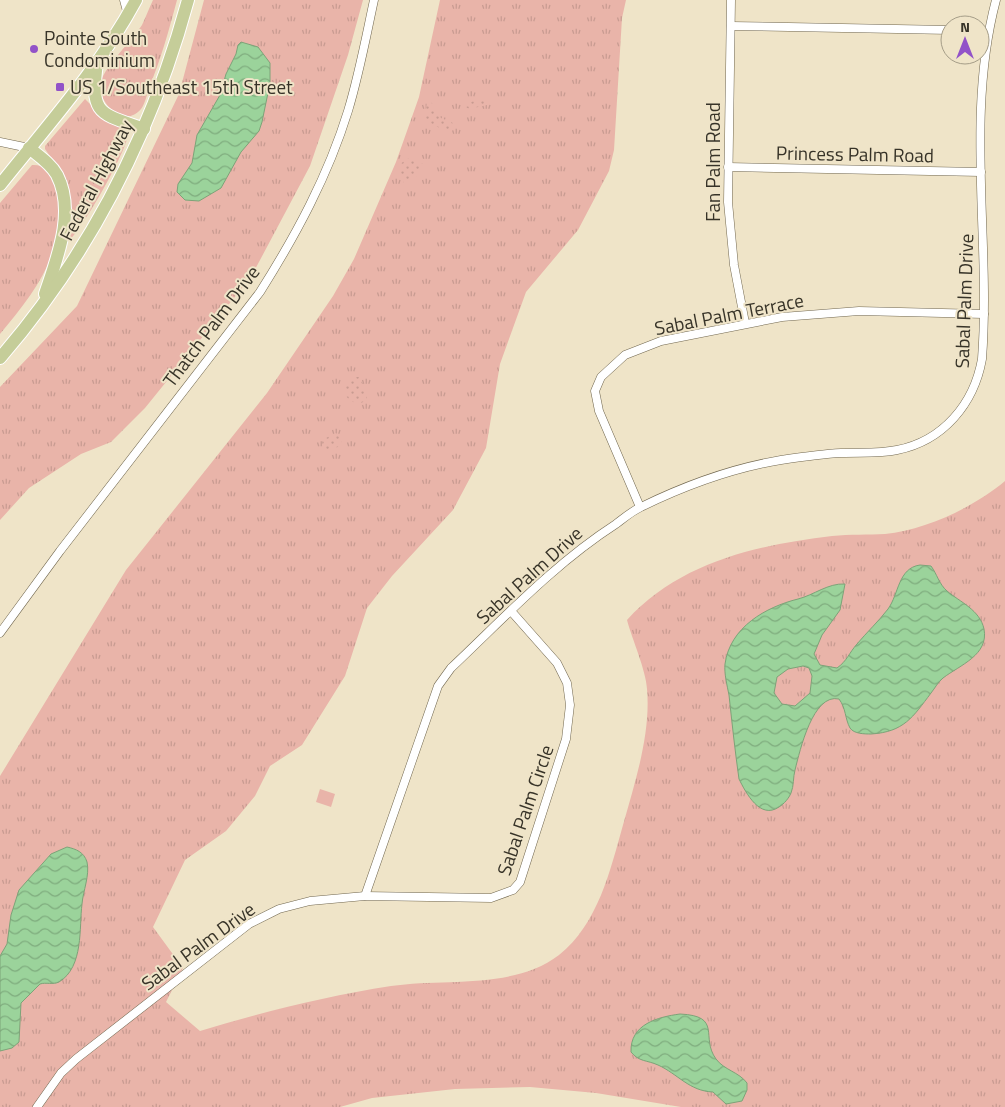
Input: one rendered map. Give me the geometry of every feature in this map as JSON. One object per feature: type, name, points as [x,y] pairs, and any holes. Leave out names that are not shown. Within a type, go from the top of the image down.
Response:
[{"type":"main road","points":[[0,185],[98,61],[128,16],[136,0]]},
{"type":"main road","name":"Federal Highway","points":[[0,358],[40,308],[96,224],[144,129],[171,61],[188,0]]},
{"type":"main road","points":[[98,61],[93,90],[95,101],[101,111],[111,117],[144,129]]},
{"type":"main road","points":[[29,148],[44,159],[56,174],[63,191],[65,211],[57,259],[40,308]]},
{"type":"street","points":[[124,0],[128,16]]},
{"type":"street","name":"Thatch Palm Drive","points":[[0,633],[60,551],[260,292],[281,258],[308,209],[334,150],[358,74],[374,0]]},
{"type":"street","name":"Fan Palm Road","points":[[731,0],[728,167],[730,239],[745,323]]},
{"type":"street","name":"Sabal Palm Drive","points":[[990,15],[996,0]]},
{"type":"street","points":[[731,26],[940,30]]},
{"type":"street","name":"Sabal Palm Drive","points":[[37,1107],[61,1074],[76,1059],[249,924],[279,908],[310,901],[365,896],[435,691],[451,668],[568,558],[640,507],[718,476],[754,465],[816,455],[889,452],[927,440],[952,421],[965,406],[974,388],[982,359],[984,314],[981,172],[983,65]]},
{"type":"street","points":[[0,142],[29,148]]},
{"type":"street","name":"Princess Palm Road","points":[[728,167],[981,172]]},
{"type":"street","name":"Sabal Palm Terrace","points":[[640,507],[599,411],[595,390],[601,376],[625,355],[662,341],[782,317],[859,311],[984,314]]},
{"type":"street","name":"Sabal Palm Circle","points":[[365,896],[492,898],[503,896],[513,890],[520,882],[566,739],[570,706],[566,683],[557,663],[511,611]]},
{"type":"green space","points":[[153,0],[177,0],[144,104],[134,115],[119,115],[112,110],[102,97],[101,81],[108,68],[142,25]]},
{"type":"green space","points":[[204,0],[363,0],[348,55],[310,166],[251,277],[145,408],[111,442],[81,454],[29,488],[0,520],[0,387],[77,306],[179,94]]},
{"type":"green space","points":[[440,0],[626,0],[622,18],[614,150],[609,171],[578,230],[526,292],[500,364],[486,448],[453,510],[392,576],[367,608],[345,676],[302,745],[270,766],[255,796],[226,831],[185,860],[153,927],[183,968],[166,1002],[200,1031],[295,1005],[367,990],[412,984],[500,978],[541,966],[559,955],[584,928],[601,896],[613,860],[641,758],[647,723],[647,689],[642,664],[627,620],[648,600],[671,584],[695,570],[721,560],[748,551],[804,540],[839,535],[885,534],[917,528],[949,516],[979,500],[1005,481],[1005,1107],[681,1107],[596,1093],[530,1087],[455,1089],[372,1098],[340,1107],[0,1107],[0,776],[126,570],[267,393],[333,296],[354,259],[396,162],[419,97]]},
{"type":"green space","points":[[483,98],[488,101],[487,105],[469,109],[466,107],[468,103]]},
{"type":"green space","points":[[85,99],[105,119],[128,131],[122,151],[105,187],[84,222],[69,240],[63,175],[45,149],[45,146]]},
{"type":"green space","points":[[427,101],[432,103],[439,116],[452,122],[454,130],[447,132],[425,120]]},
{"type":"green space","points":[[409,158],[423,164],[415,179],[404,183],[399,169],[400,164]]},
{"type":"green space","points":[[32,165],[46,169],[51,175],[59,204],[59,225],[55,245],[38,283],[0,334],[0,203]]},
{"type":"green space","points":[[353,377],[359,377],[366,389],[367,399],[360,404],[348,398],[344,388],[348,380]]},
{"type":"green space","points":[[336,433],[342,441],[338,447],[323,450],[322,440]]},
{"type":"green space","points":[[320,789],[335,794],[331,807],[316,802]]},
{"type":"water","points":[[241,42],[258,47],[270,63],[270,83],[259,131],[241,152],[221,188],[199,201],[185,200],[177,192],[178,184],[192,163],[197,135],[220,95],[226,74]]},
{"type":"water","points":[[920,565],[931,566],[944,588],[969,607],[982,622],[984,638],[978,653],[941,680],[913,716],[907,722],[892,730],[871,734],[857,733],[850,728],[839,699],[830,700],[822,705],[815,714],[804,737],[789,797],[781,806],[772,810],[760,808],[754,803],[739,779],[725,671],[728,651],[734,639],[751,621],[774,607],[827,587],[845,584],[840,610],[822,635],[814,654],[820,665],[837,668],[888,609],[903,576],[913,567]],"holes":[[[803,666],[809,668],[812,676],[810,693],[795,706],[782,704],[774,693],[777,677],[788,669]]]},
{"type":"water","points":[[67,847],[82,853],[88,867],[82,904],[79,946],[73,967],[59,982],[40,984],[21,1003],[19,1042],[12,1048],[0,1051],[0,956],[7,944],[11,915],[19,890],[51,854]]},
{"type":"water","points":[[680,1014],[702,1019],[706,1023],[712,1051],[716,1059],[747,1083],[747,1090],[742,1101],[726,1104],[713,1092],[697,1089],[665,1069],[640,1059],[631,1052],[632,1042],[640,1028],[663,1017]]},
{"type":"place","name":"Pointe South Condominium","points":[[34,49]]},
{"type":"place","name":"US 1/Southeast 15th Street","points":[[60,87]]}]
